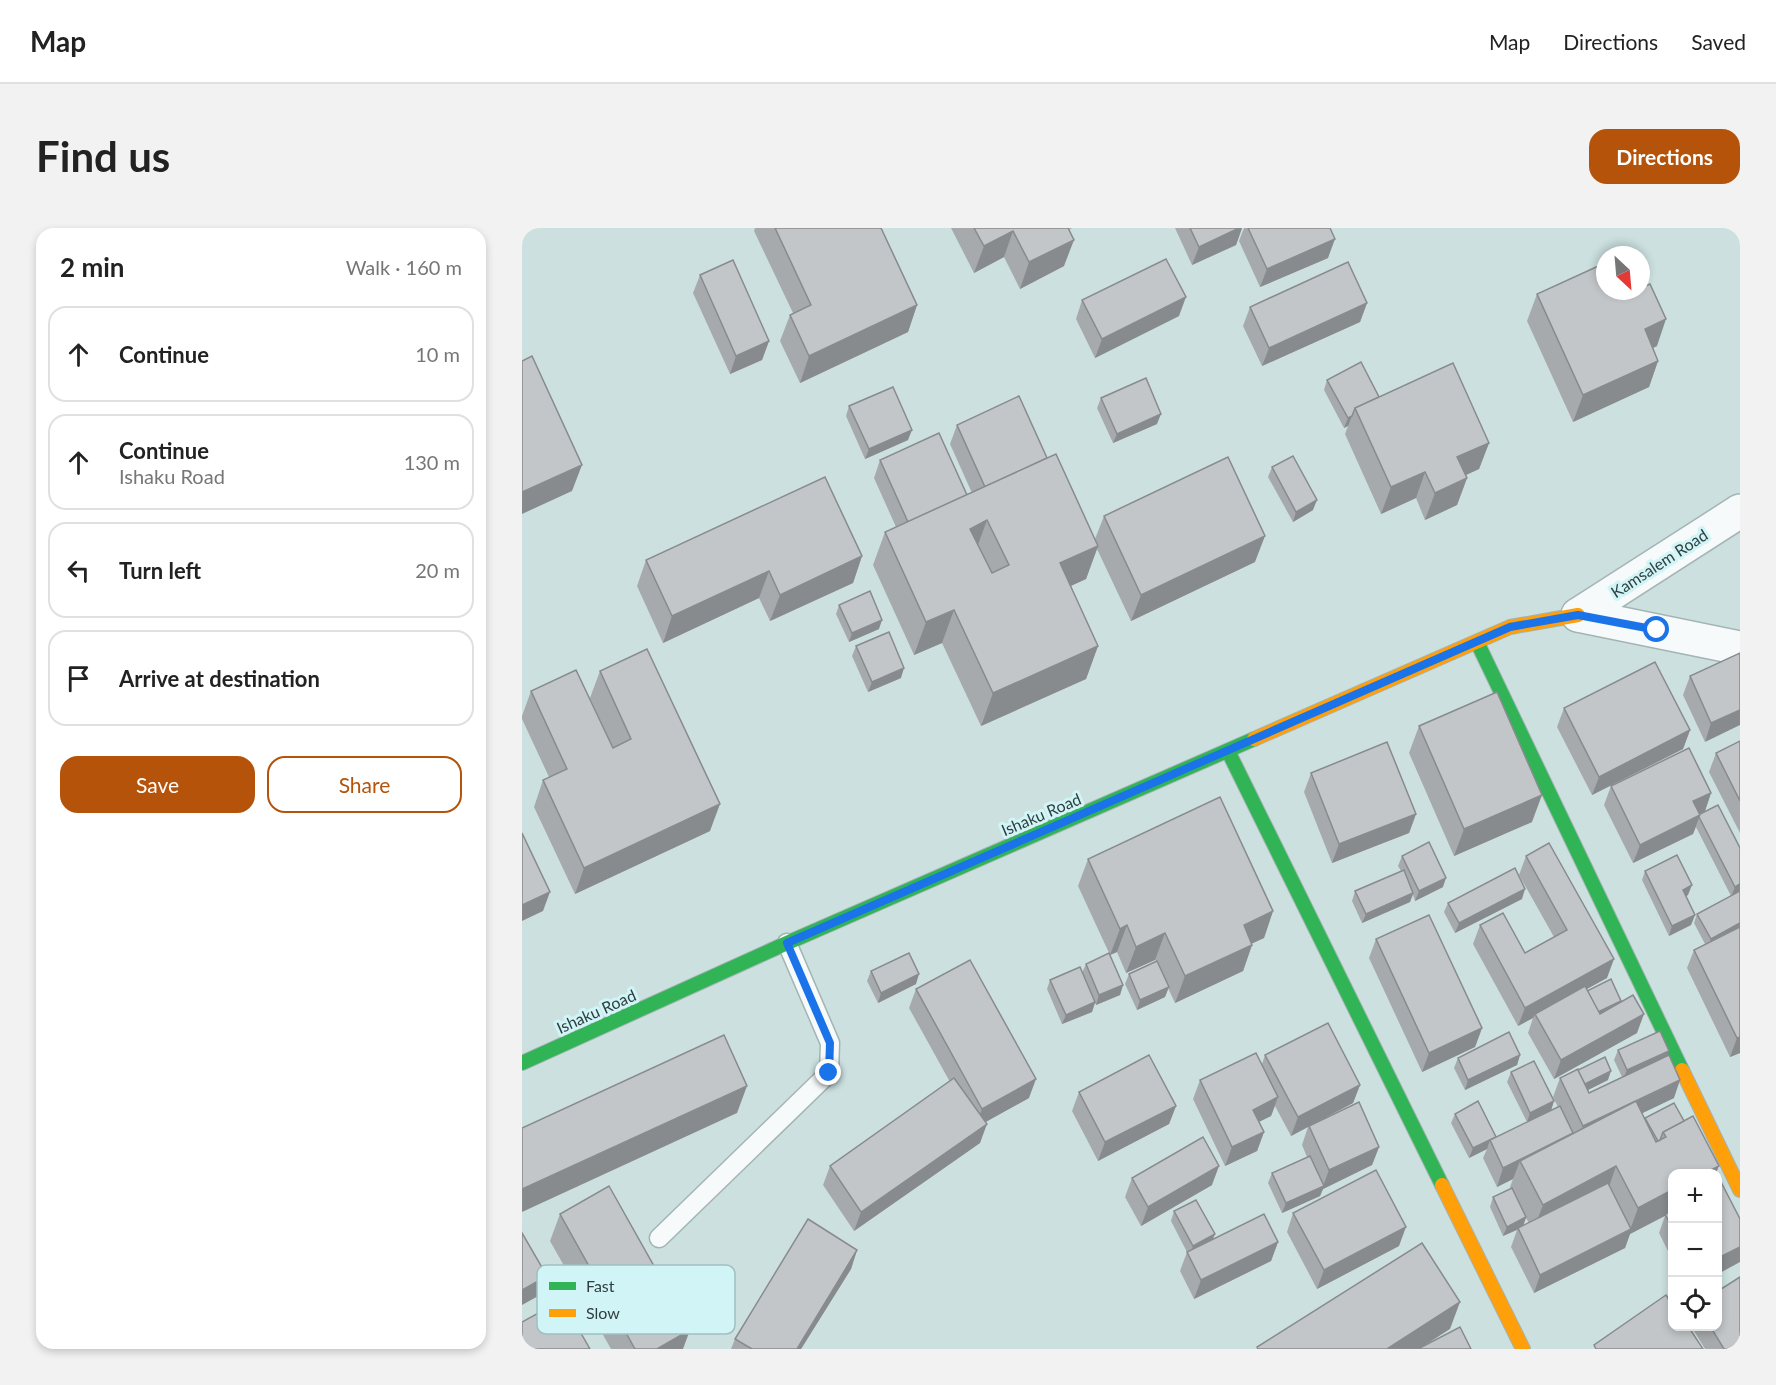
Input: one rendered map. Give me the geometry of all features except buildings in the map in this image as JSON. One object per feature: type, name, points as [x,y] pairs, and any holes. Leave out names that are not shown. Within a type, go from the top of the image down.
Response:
[{"type":"street","name":"Kamsalem Road","points":[[1578,615],[1740,511]]},
{"type":"street","name":"Ishaku Road","points":[[522,1063],[787,943],[1510,627],[1578,615]]},
{"type":"street","points":[[1578,615],[1740,648]]},
{"type":"street","points":[[1477,642],[1740,1190]]},
{"type":"street","points":[[1228,751],[1523,1349]]},
{"type":"lane","points":[[659,1238],[829,1073],[830,1043],[787,943]]},
{"type":"traffic: fast","points":[[1477,642],[1682,1070]]},
{"type":"traffic: fast","points":[[522,1063],[787,943],[1254,739]]},
{"type":"traffic: fast","points":[[1228,751],[1442,1185]]},
{"type":"traffic: slow","points":[[1254,739],[1510,627],[1578,615]]},
{"type":"traffic: slow","points":[[1682,1070],[1740,1190]]},
{"type":"traffic: slow","points":[[1442,1185],[1523,1349]]},
{"type":"route","points":[[829,1073],[830,1043],[787,943],[1510,627],[1578,615],[1657,630]]}]
